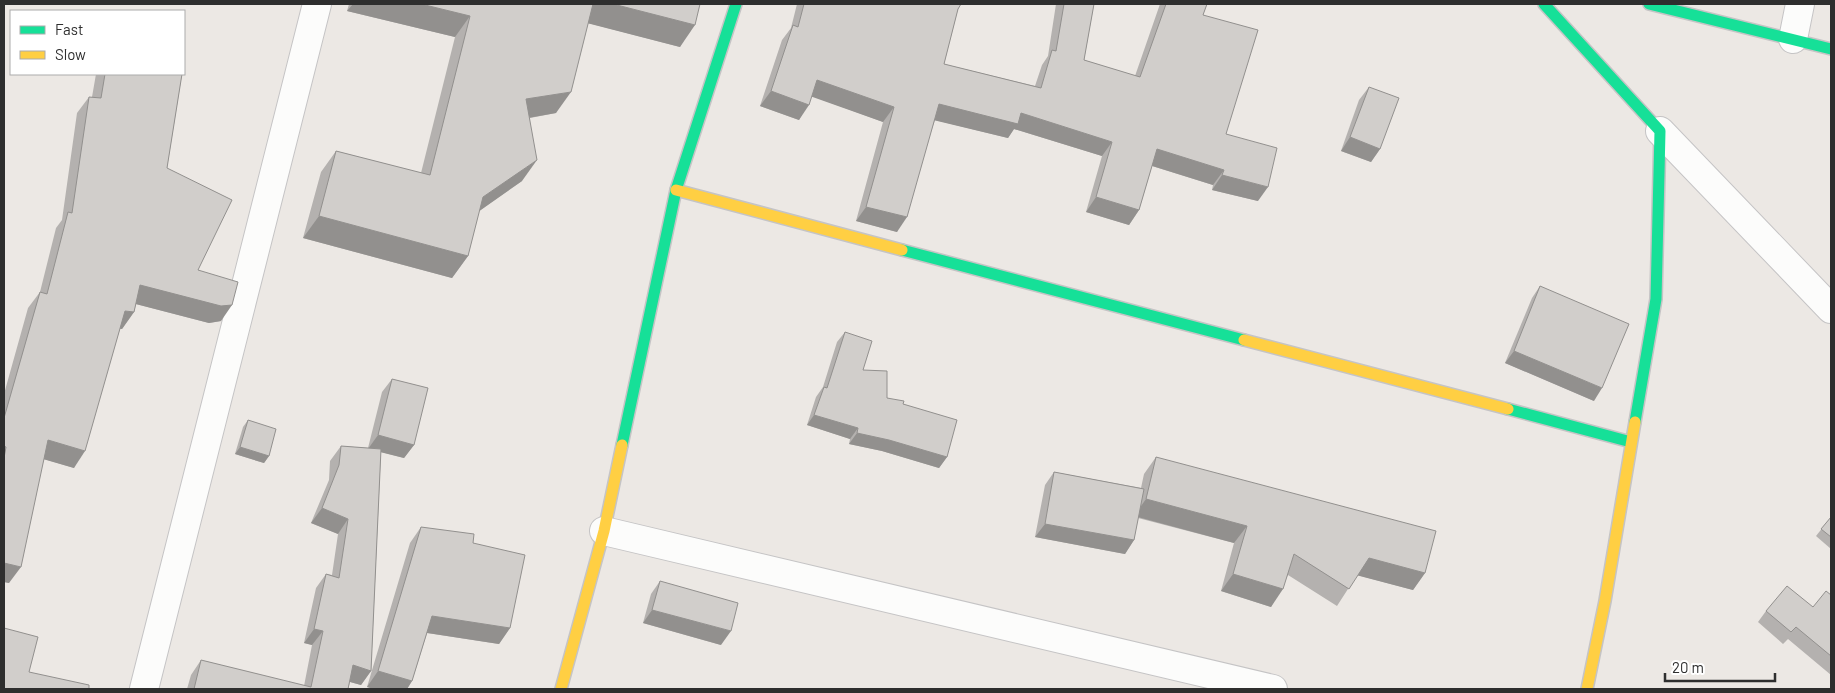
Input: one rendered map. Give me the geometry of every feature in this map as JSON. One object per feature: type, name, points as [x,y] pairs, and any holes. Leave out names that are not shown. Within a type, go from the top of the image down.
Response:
[{"type":"street","points":[[144,689],[318,4]]},
{"type":"street","points":[[561,689],[604,531],[676,190],[736,4]]},
{"type":"street","points":[[1544,4],[1660,131],[1831,309]]},
{"type":"street","points":[[1649,4],[1831,49]]},
{"type":"street","points":[[1793,39],[1800,4]]},
{"type":"street","points":[[1587,689],[1605,601],[1656,299],[1660,131]]},
{"type":"street","points":[[676,190],[1631,442]]},
{"type":"street","points":[[604,531],[1273,689]]},
{"type":"building","points":[[421,4],[593,4],[571,92],[526,99],[537,160],[483,197],[468,256],[319,216],[336,151],[430,175],[470,16]]},
{"type":"building","points":[[613,4],[700,4],[695,25]]},
{"type":"building","points":[[804,4],[961,4],[958,9],[944,64],[1041,88],[1052,50],[1056,51],[1064,4],[1094,4],[1084,60],[1140,77],[1166,4],[1207,4],[1203,15],[1258,30],[1226,134],[1277,148],[1268,187],[1222,175],[1224,170],[1157,149],[1139,210],[1096,197],[1112,142],[1021,113],[1018,124],[939,104],[907,217],[866,207],[894,107],[817,80],[809,105],[771,91],[793,25],[798,27]]},
{"type":"building","points":[[105,75],[182,75],[167,168],[232,200],[198,270],[238,282],[232,305],[221,306],[140,285],[134,312],[125,311],[85,451],[48,440],[21,567],[4,563],[4,458],[6,447],[4,446],[4,418],[40,292],[47,294],[68,212],[72,213],[89,97],[101,98]]},
{"type":"building","points":[[1369,87],[1399,98],[1380,149],[1350,137]]},
{"type":"building","points":[[1540,286],[1629,324],[1602,388],[1514,351]]},
{"type":"building","points":[[845,332],[872,341],[863,370],[887,371],[887,398],[904,401],[903,404],[957,420],[947,457],[857,433],[858,428],[814,415],[824,387],[827,388]]},
{"type":"building","points":[[392,379],[428,388],[414,445],[378,435]]},
{"type":"building","points":[[248,420],[276,429],[269,456],[240,447]]},
{"type":"building","points":[[341,446],[381,449],[371,671],[353,665],[348,689],[194,689],[201,660],[311,687],[323,631],[314,629],[326,574],[339,578],[348,519],[322,508],[339,465]]},
{"type":"building","points":[[1156,457],[1436,531],[1425,573],[1369,558],[1349,589],[1294,554],[1283,589],[1233,574],[1247,526],[1146,499]]},
{"type":"building","points":[[1054,472],[1144,489],[1134,540],[1045,524]]},
{"type":"building","points":[[1831,517],[1831,537],[1821,529]]},
{"type":"building","points":[[421,527],[474,534],[473,543],[525,555],[510,628],[432,616],[412,681],[378,671]]},
{"type":"building","points":[[660,581],[738,603],[731,631],[652,610]]},
{"type":"building","points":[[1787,586],[1813,607],[1826,591],[1831,595],[1831,656],[1796,627],[1791,632],[1766,611]]},
{"type":"building","points":[[4,628],[38,637],[29,672],[89,685],[89,689],[4,689]]},
{"type":"traffic: fast","points":[[622,445],[676,190],[736,4]]},
{"type":"traffic: fast","points":[[1544,4],[1660,131],[1656,299],[1635,422]]},
{"type":"traffic: fast","points":[[1649,4],[1831,49]]},
{"type":"traffic: fast","points":[[902,250],[1244,340]]},
{"type":"traffic: fast","points":[[1508,409],[1631,442]]},
{"type":"traffic: slow","points":[[676,190],[902,250]]},
{"type":"traffic: slow","points":[[1244,340],[1508,409]]},
{"type":"traffic: slow","points":[[1587,689],[1605,601],[1635,422]]},
{"type":"traffic: slow","points":[[561,689],[604,531],[622,445]]}]
